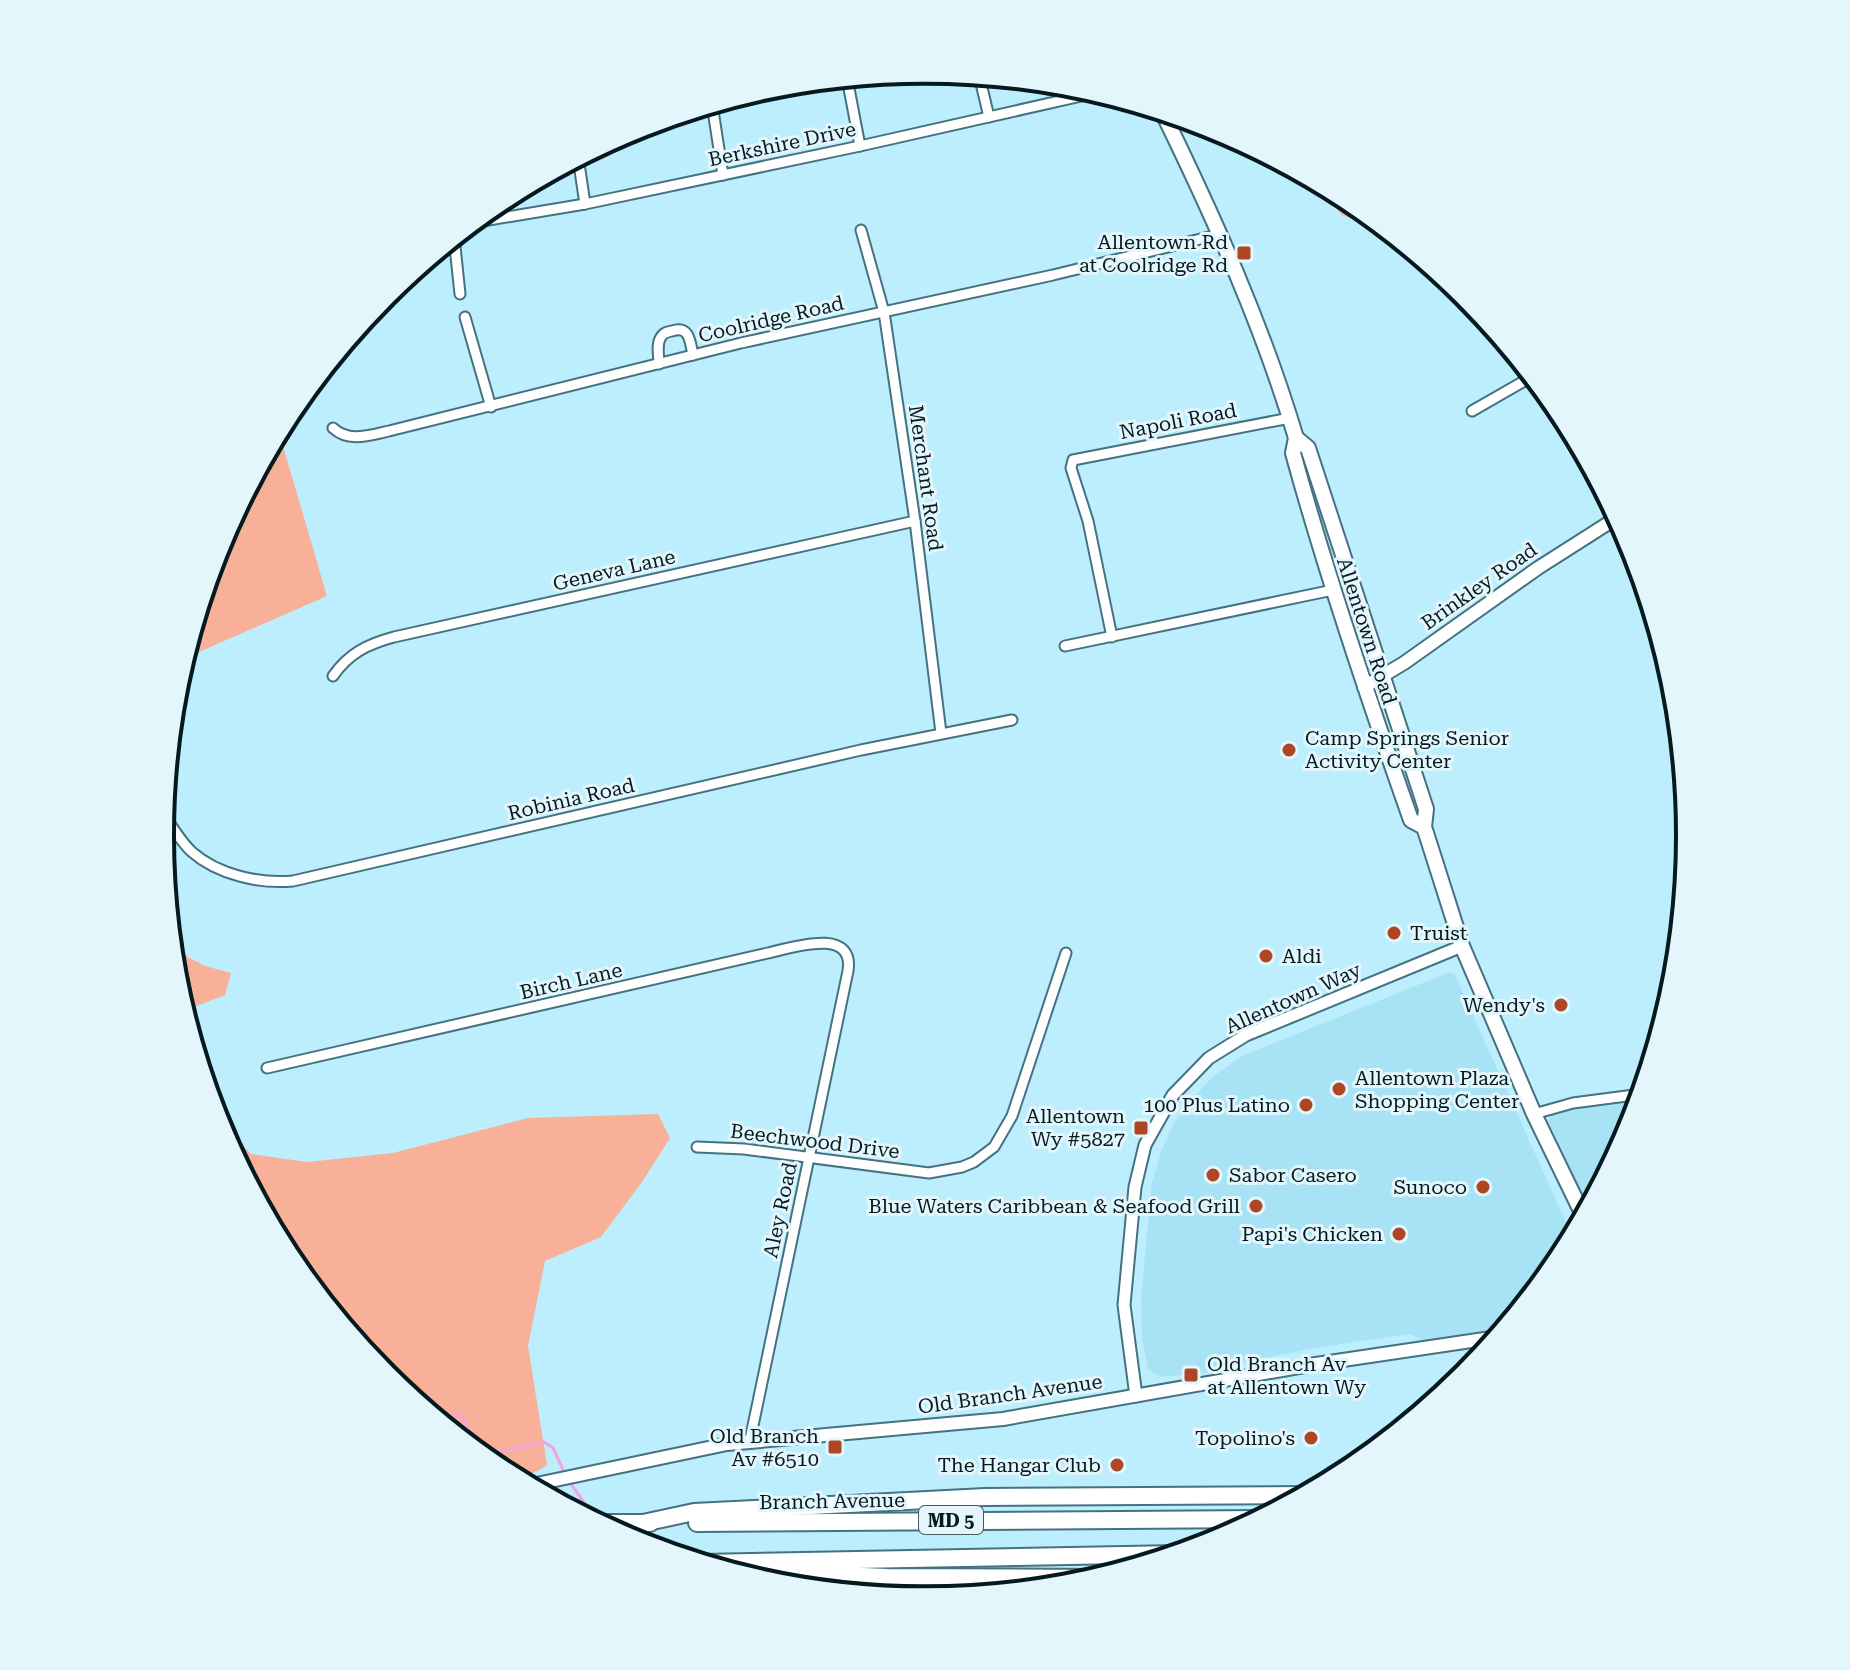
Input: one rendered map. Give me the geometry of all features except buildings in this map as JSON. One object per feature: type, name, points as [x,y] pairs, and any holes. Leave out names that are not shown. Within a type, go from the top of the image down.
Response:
[{"type":"highway","points":[[643,1523],[694,1512],[985,1497],[1282,1495]]},
{"type":"highway","name":"Branch Avenue","points":[[624,1523],[1234,1519]]},
{"type":"highway","name":"MD 5","points":[[740,1562],[1137,1555]]},
{"type":"highway","points":[[779,1572],[1037,1578]]},
{"type":"main road","name":"Allentown Road","points":[[1169,125],[1221,234],[1261,331],[1296,438],[1293,453],[1364,687],[1411,820],[1424,827]]},
{"type":"main road","name":"Allentown Road","points":[[1296,438],[1308,448],[1426,809],[1424,827],[1450,915],[1534,1114],[1578,1205]]},
{"type":"main road","name":"Brinkley Road","points":[[1364,687],[1460,626],[1538,568],[1608,523]]},
{"type":"main road","name":"Old Branch Avenue","points":[[545,1482],[750,1440],[1000,1419],[1316,1364],[1481,1340]]},
{"type":"street","points":[[982,87],[989,117]]},
{"type":"street","points":[[849,88],[860,146]]},
{"type":"street","name":"Berkshire Drive","points":[[497,219],[585,204],[1072,98]]},
{"type":"street","points":[[714,115],[723,175]]},
{"type":"street","points":[[580,168],[585,204]]},
{"type":"street","name":"Merchant Road","points":[[861,230],[884,312],[915,521],[941,733]]},
{"type":"street","name":"Coolridge Road","points":[[333,428],[345,436],[357,437],[491,407],[693,355],[1053,275],[1221,234]]},
{"type":"street","points":[[455,249],[460,294]]},
{"type":"street","points":[[465,317],[491,407]]},
{"type":"street","points":[[659,364],[661,336],[679,329],[689,336],[693,355]]},
{"type":"street","points":[[1472,411],[1523,381]]},
{"type":"street","name":"Napoli Road","points":[[1112,637],[1090,532],[1071,468],[1073,460],[1290,418]]},
{"type":"street","name":"Geneva Lane","points":[[333,676],[350,656],[381,641],[915,521]]},
{"type":"street","points":[[1065,646],[1333,590]]},
{"type":"street","name":"Robinia Road","points":[[174,829],[184,843],[208,863],[258,881],[293,881],[524,826],[1012,720]]},
{"type":"street","name":"Birch Lane","points":[[267,1068],[809,944],[832,944],[846,952],[850,963],[845,987]]},
{"type":"street","name":"Allentown Way","points":[[1136,1396],[1124,1305],[1135,1187],[1145,1145],[1173,1095],[1195,1070],[1246,1035],[1462,946]]},
{"type":"street","name":"Beechwood Drive","points":[[697,1147],[744,1149],[929,1173],[974,1162],[986,1155],[1012,1116],[1066,953]]},
{"type":"street","name":"Aley Road","points":[[750,1440],[845,987]]},
{"type":"street","points":[[1534,1114],[1573,1103],[1629,1096]]},
{"type":"shaded area","points":[[283,446],[327,596],[197,653],[231,548],[251,503]]},
{"type":"shaded area","points":[[184,955],[205,966],[231,973],[225,995],[194,1007]]},
{"type":"shaded area","points":[[1450,972],[1455,975],[1567,1224],[1521,1292],[1488,1332],[1423,1340],[1410,1334],[1333,1345],[1253,1360],[1207,1373],[1159,1377],[1148,1369],[1142,1338],[1141,1297],[1152,1182],[1162,1149],[1174,1123],[1192,1099],[1214,1076],[1244,1055]]},
{"type":"shaded area","points":[[1627,1101],[1583,1195],[1548,1121],[1556,1110]]},
{"type":"shaded area","points":[[658,1114],[670,1138],[601,1237],[545,1261],[528,1346],[547,1465],[531,1474],[468,1431],[430,1400],[360,1330],[301,1252],[251,1167],[240,1142],[251,1154],[307,1162],[393,1153],[528,1118]]},
{"type":"waterway","points":[[360,1330],[365,1335]]},
{"type":"waterway","points":[[451,1417],[459,1414],[468,1431]]},
{"type":"waterway","points":[[497,1451],[544,1442],[553,1448],[565,1474]]},
{"type":"waterway","points":[[569,1481],[585,1504]]},
{"type":"place","name":"Allentown Rd at Coolridge Rd","points":[[1244,253]]},
{"type":"place","name":"Camp Springs Senior Activity Center","points":[[1289,750]]},
{"type":"place","name":"Truist","points":[[1394,933]]},
{"type":"place","name":"Aldi","points":[[1266,956]]},
{"type":"place","name":"Wendy's","points":[[1561,1005]]},
{"type":"place","name":"Allentown Plaza Shopping Center","points":[[1339,1089]]},
{"type":"place","name":"100 Plus Latino","points":[[1306,1105]]},
{"type":"place","name":"Allentown Wy #5827","points":[[1141,1128]]},
{"type":"place","name":"Sabor Casero","points":[[1213,1175]]},
{"type":"place","name":"Sunoco","points":[[1483,1187]]},
{"type":"place","name":"Blue Waters Caribbean & Seafood Grill","points":[[1256,1206]]},
{"type":"place","name":"Papi's Chicken","points":[[1399,1234]]},
{"type":"place","name":"Old Branch Av at Allentown Wy","points":[[1191,1375]]},
{"type":"place","name":"Topolino's","points":[[1311,1438]]},
{"type":"place","name":"Old Branch Av #6510","points":[[835,1447]]},
{"type":"place","name":"The Hangar Club","points":[[1117,1465]]}]
